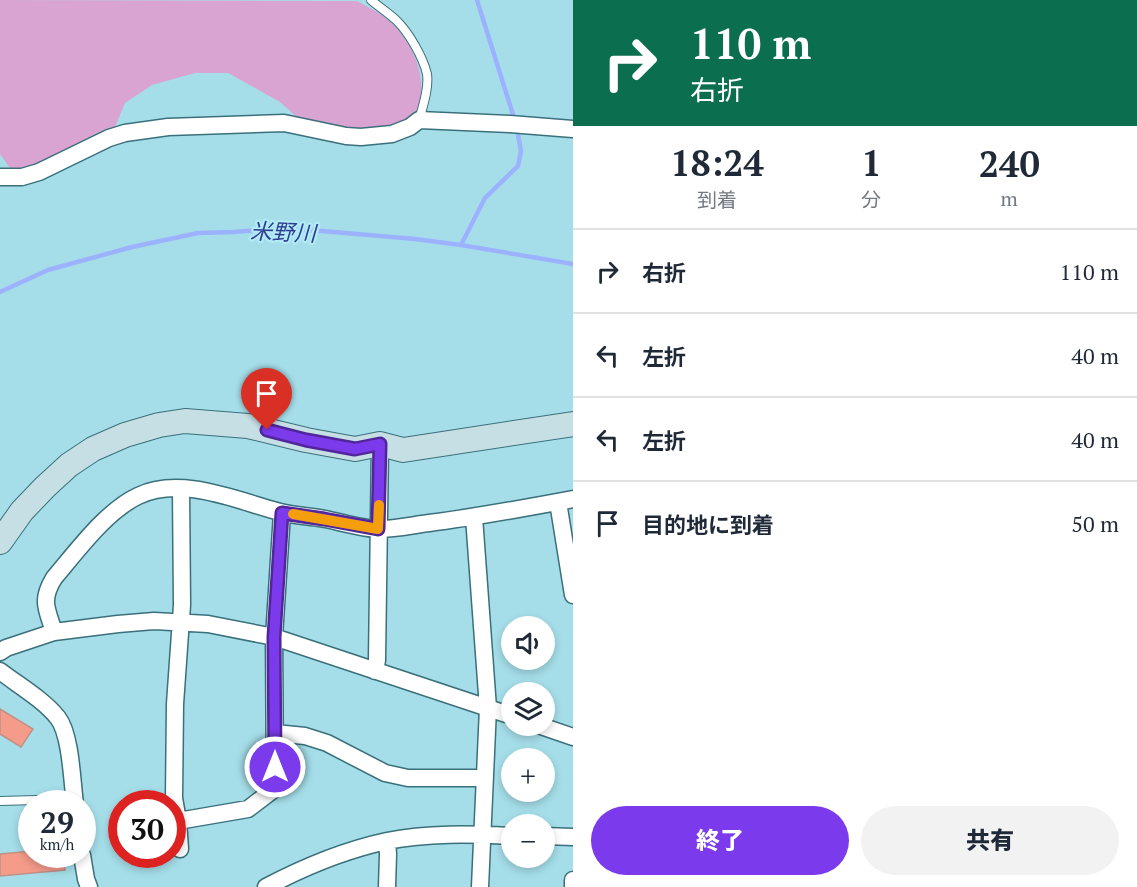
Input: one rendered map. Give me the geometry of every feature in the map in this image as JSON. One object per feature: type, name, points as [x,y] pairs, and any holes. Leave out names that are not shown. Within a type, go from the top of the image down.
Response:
[{"type":"street","points":[[0,177],[22,177],[39,172],[124,133],[168,127],[284,123],[361,137],[392,134],[410,127],[419,120],[510,123],[573,129]]},
{"type":"street","points":[[0,542],[22,511],[69,465],[93,449],[125,435],[159,425],[185,422],[248,426],[355,449],[380,444],[403,450],[573,424]]},
{"type":"street","points":[[375,671],[380,444]]},
{"type":"street","points":[[54,632],[45,597],[54,578],[105,520],[121,506],[139,495],[166,488],[209,492],[282,513],[378,529],[474,517],[566,500],[573,595]]},
{"type":"street","points":[[174,790],[175,716],[182,605],[181,489]]},
{"type":"street","points":[[186,820],[248,809],[273,790],[275,784],[274,637],[282,513]]},
{"type":"street","points":[[474,517],[488,708],[480,887]]},
{"type":"street","points":[[0,652],[54,632],[154,621],[208,624],[274,637],[501,712]]},
{"type":"street","points":[[0,671],[47,706],[59,719],[65,731],[74,790]]},
{"type":"street","points":[[555,730],[573,736]]},
{"type":"street","points":[[275,733],[305,736],[327,743],[385,773],[408,778],[485,777]]},
{"type":"street","points":[[266,887],[282,883],[339,854],[387,841],[419,836],[501,836]]},
{"type":"street","points":[[555,836],[573,837]]},
{"type":"street","points":[[387,841],[387,887]]},
{"type":"street","points":[[84,868],[89,887]]},
{"type":"street","points":[[573,880],[573,887]]},
{"type":"lane","points":[[371,0],[398,22],[411,39],[422,61],[427,76],[419,120]]},
{"type":"lane","points":[[0,801],[18,801]]},
{"type":"shaded area","points":[[0,0],[357,1],[385,17],[407,42],[420,72],[420,101],[413,121],[366,136],[299,119],[280,102],[228,73],[195,73],[152,85],[125,103],[112,134],[30,170],[12,171],[0,154]]},
{"type":"building","points":[[0,709],[33,729],[21,747],[0,734]]},
{"type":"building","points":[[18,852],[18,868],[65,868],[65,870],[0,876],[0,854]]},
{"type":"waterway","points":[[477,0],[515,121]]},
{"type":"waterway","points":[[461,245],[485,198],[518,166],[521,151],[517,129]]},
{"type":"waterway","name":"米野川","points":[[0,292],[48,270],[132,247],[198,233],[270,229],[415,239],[573,264]]},
{"type":"slow traffic","points":[[293,514],[378,529],[379,505]]},
{"type":"route","points":[[267,430],[355,449],[380,444],[378,529],[282,513],[274,637],[275,767]]}]
